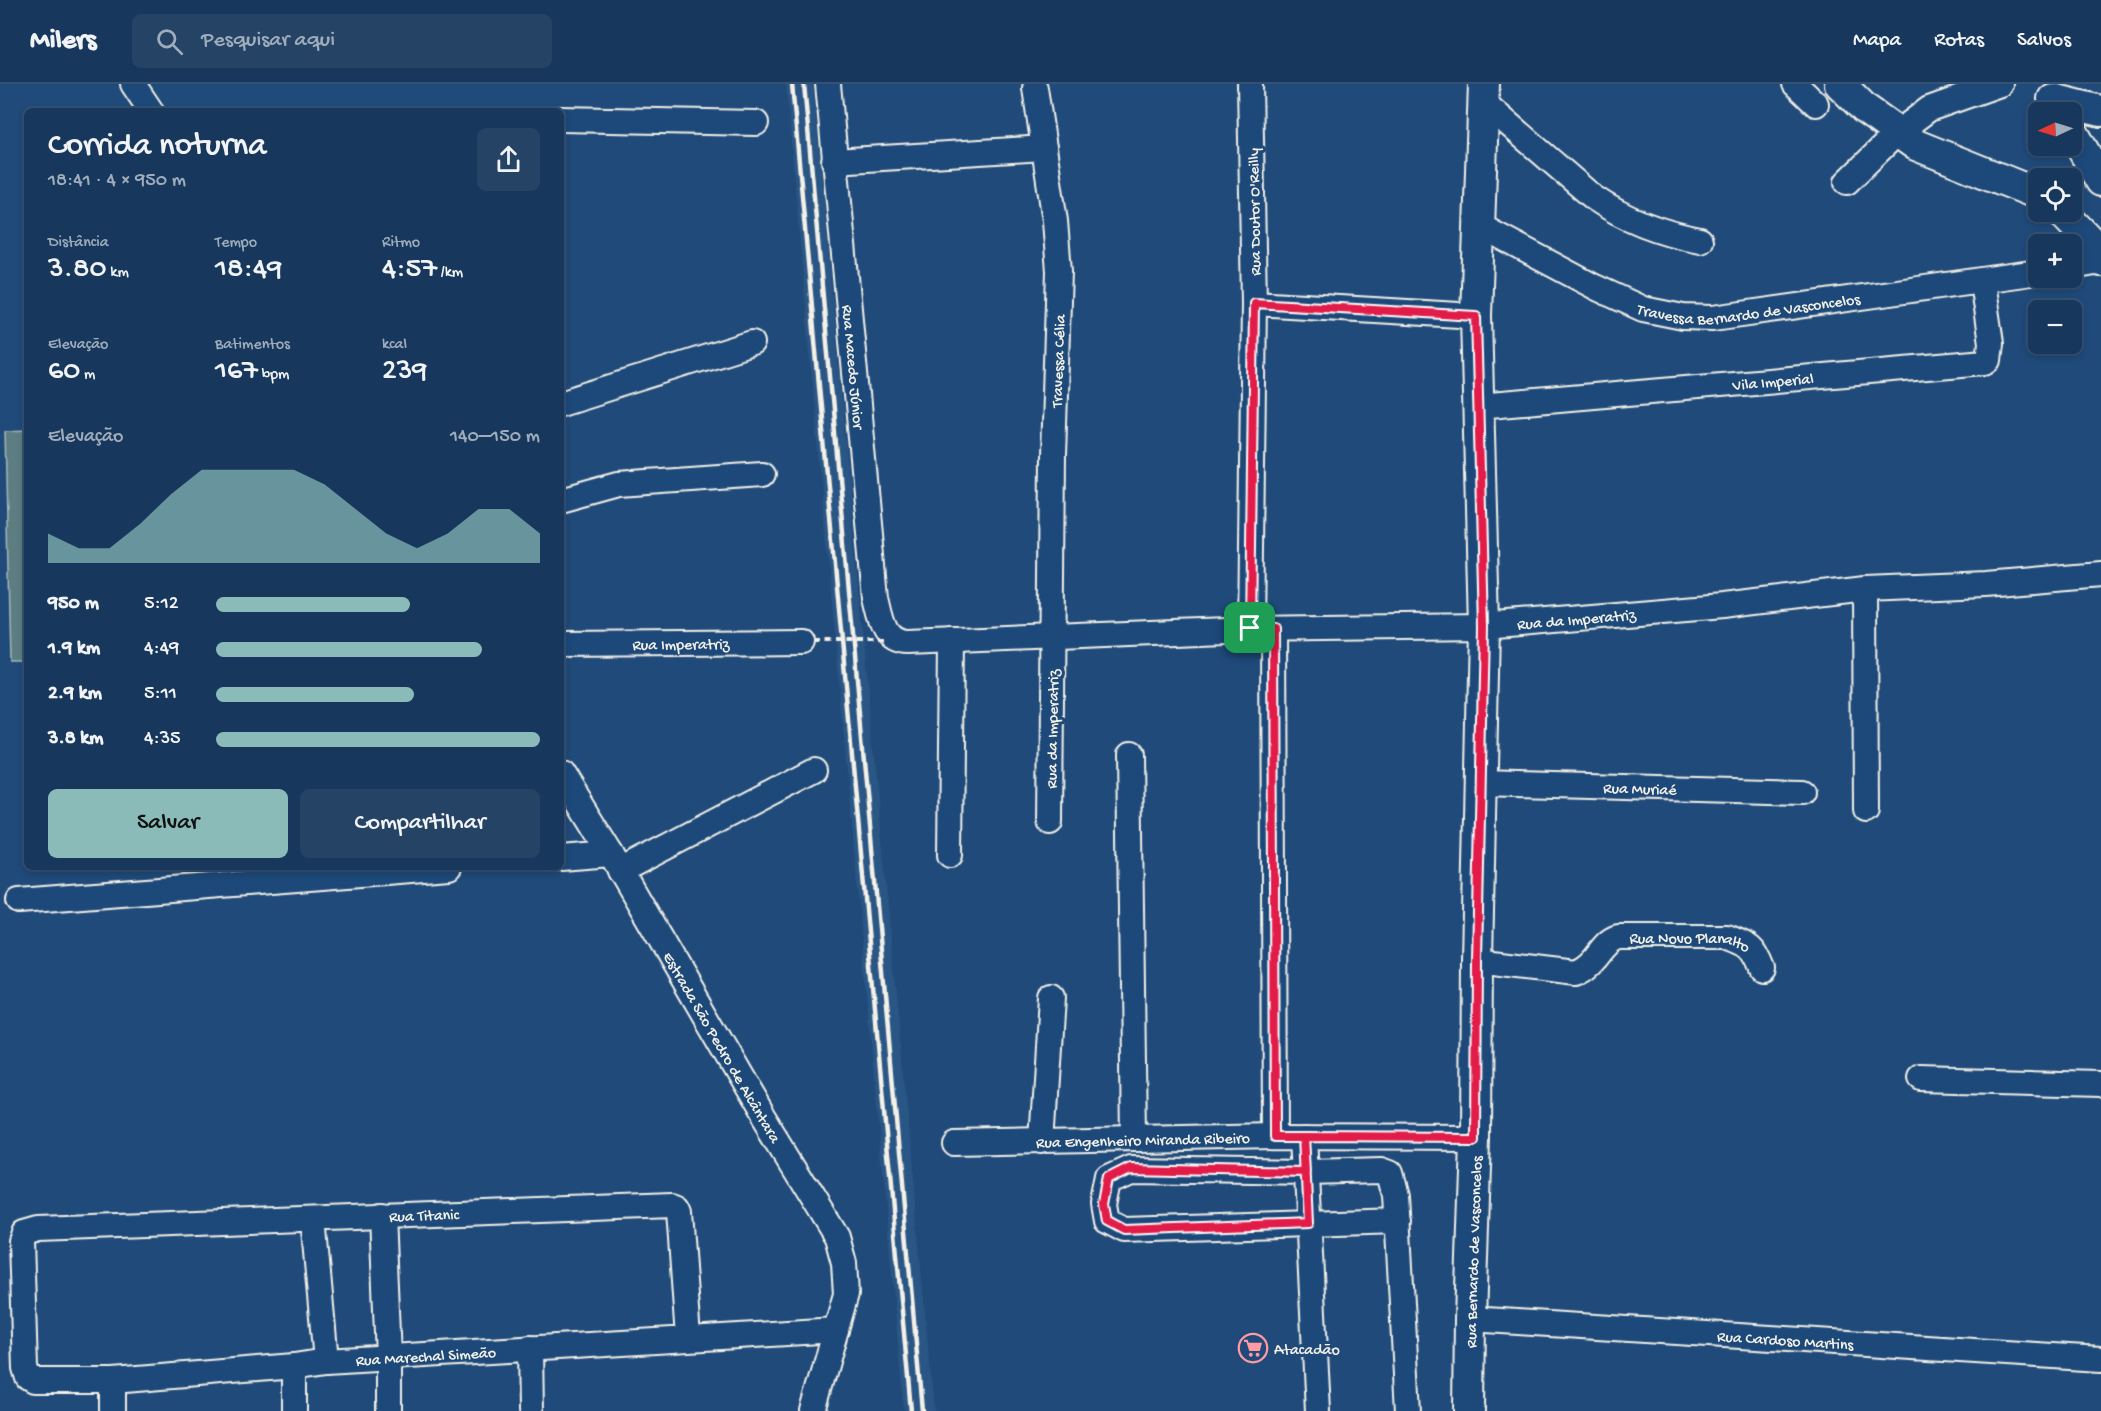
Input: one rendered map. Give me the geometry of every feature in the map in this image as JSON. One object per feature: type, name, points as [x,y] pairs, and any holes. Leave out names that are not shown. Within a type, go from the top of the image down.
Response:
[{"type":"main road","points":[[1840,84],[1865,110],[1917,145],[2028,189]]},
{"type":"main road","points":[[2053,98],[2101,111]]},
{"type":"main road","name":"Rua Bernardo de Vasconcelos","points":[[1465,1407],[1476,1137],[1484,626],[1476,316],[1483,105]]},
{"type":"main road","points":[[2082,148],[2101,181]]},
{"type":"main road","points":[[2070,222],[2097,254]]},
{"type":"street","name":"Rua Macedo Júnior","points":[[828,84],[876,598],[883,627],[891,641]]},
{"type":"street","name":"Rua Doutor O'Reilly","points":[[1250,84],[1261,629],[1275,1136]]},
{"type":"street","points":[[1795,84],[1816,104]]},
{"type":"street","points":[[1929,109],[1940,84]]},
{"type":"street","points":[[1846,182],[1897,133],[1929,109],[2000,84]]},
{"type":"street","name":"Travessa Célia","points":[[1035,88],[1055,221],[1059,271],[1053,455],[1052,636]]},
{"type":"street","points":[[1483,105],[1594,198],[1613,211],[1630,220],[1682,237],[1700,240]]},
{"type":"street","points":[[564,119],[756,123]]},
{"type":"street","points":[[834,161],[1044,148]]},
{"type":"street","name":"Travessa Bernardo de Vasconcelos","points":[[1478,225],[1595,287],[1643,309],[1683,317],[1713,318],[1785,306],[1982,282],[2028,274]]},
{"type":"street","points":[[2082,262],[2097,254]]},
{"type":"street","name":"Vila Imperial","points":[[1478,406],[1985,362],[1989,360],[1991,343],[1982,282]]},
{"type":"street","points":[[1254,303],[1476,316]]},
{"type":"street","points":[[564,402],[752,343]]},
{"type":"street","points":[[564,499],[619,484],[762,474]]},
{"type":"street","name":"Rua da Imperatriz","points":[[891,641],[909,643],[1261,629],[1484,626],[1722,606],[1865,589],[1986,584],[2101,574]]},
{"type":"street","points":[[1865,589],[1866,811]]},
{"type":"street","name":"Rua da Imperatriz","points":[[1050,822],[1052,636]]},
{"type":"street","points":[[951,855],[952,641]]},
{"type":"street","name":"Rua Imperatriz","points":[[564,644],[807,642]]},
{"type":"street","points":[[1129,755],[1134,1139]]},
{"type":"street","points":[[564,858],[616,862],[814,770]]},
{"type":"street","name":"Estrada São Pedro de Alcântara","points":[[564,778],[837,1237],[844,1263],[846,1294],[813,1411]]},
{"type":"street","name":"Rua Muriaé","points":[[1480,783],[1802,792]]},
{"type":"street","points":[[19,901],[411,870]]},
{"type":"street","name":"Rua Novo Planalto","points":[[1477,960],[1576,972],[1587,968],[1610,939],[1618,937],[1727,938],[1743,943],[1756,952],[1762,968]]},
{"type":"street","points":[[1042,1142],[1051,998]]},
{"type":"street","points":[[1922,1079],[2101,1084]]},
{"type":"street","name":"Rua Engenheiro Miranda Ribeiro","points":[[954,1143],[1275,1136],[1476,1137]]},
{"type":"street","points":[[1304,1136],[1318,1411]]},
{"type":"street","points":[[1398,1221],[1124,1230],[1107,1221],[1104,1204],[1109,1179],[1131,1168],[1306,1172],[1382,1170],[1390,1173],[1396,1195],[1398,1221],[1408,1411]]},
{"type":"street","name":"Rua Titanic","points":[[25,1368],[21,1241],[24,1233],[38,1229],[665,1205],[677,1207],[688,1338]]},
{"type":"street","points":[[382,1215],[388,1411]]},
{"type":"street","points":[[313,1219],[326,1361]]},
{"type":"street","name":"Rua Cardoso Martins","points":[[1470,1319],[2101,1359]]},
{"type":"street","name":"Rua Marechal Simeão","points":[[25,1368],[28,1378],[33,1381],[113,1381],[294,1366],[326,1361],[836,1330]]},
{"type":"street","points":[[530,1348],[531,1411]]},
{"type":"street","points":[[294,1366],[294,1411]]},
{"type":"street","points":[[113,1381],[113,1411]]},
{"type":"path","points":[[807,642],[891,641]]},
{"type":"shaded area","points":[[786,84],[813,84],[934,1411],[904,1411]]},
{"type":"green space","points":[[24,429],[24,662],[10,662],[5,430]]},
{"type":"railway","points":[[792,84],[911,1411]]},
{"type":"railway","points":[[804,84],[922,1411]]},
{"type":"place","name":"Atacadão","points":[[1253,1348]]},
{"type":"route","points":[[1250,628],[1254,303],[1476,316],[1484,626],[1476,1137],[1304,1136],[1306,1172],[1131,1168],[1109,1179],[1104,1204],[1107,1221],[1124,1230],[1308,1223],[1306,1172],[1304,1136],[1275,1136],[1273,629],[1250,628]]}]
